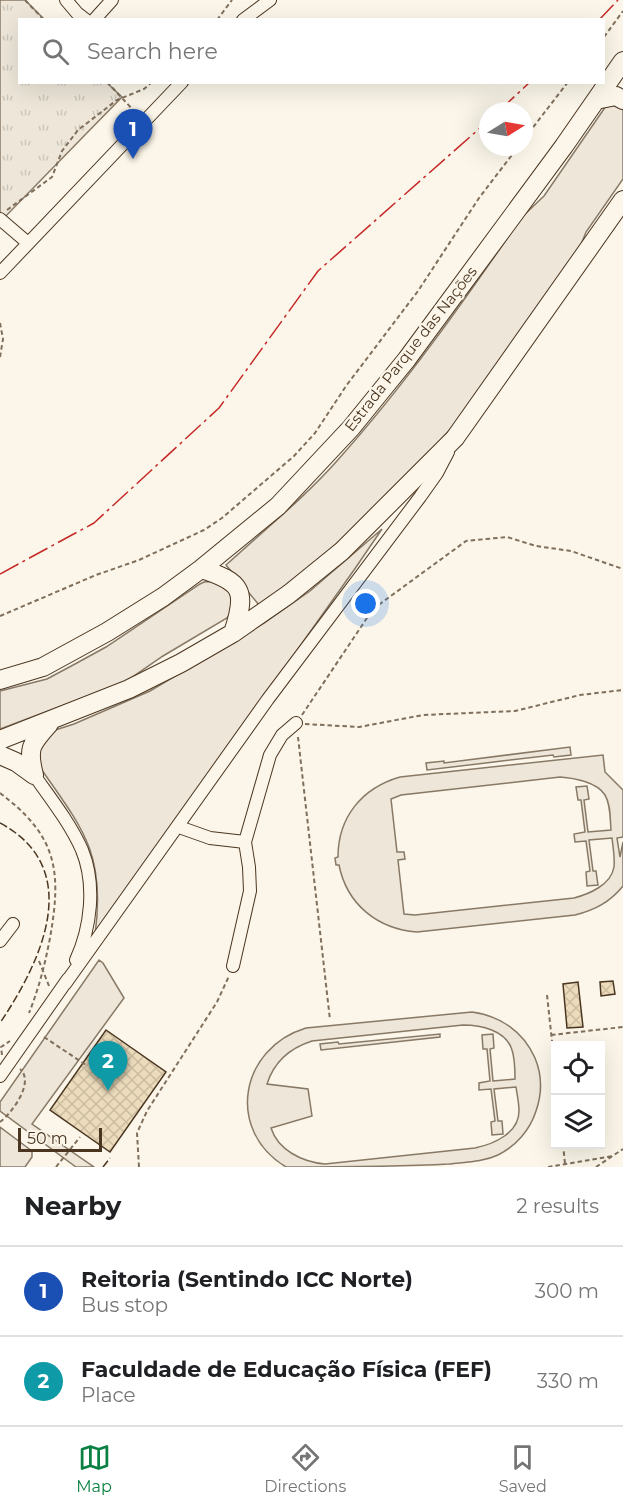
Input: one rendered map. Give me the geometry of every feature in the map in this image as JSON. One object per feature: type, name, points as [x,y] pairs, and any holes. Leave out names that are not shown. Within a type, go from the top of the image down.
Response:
[{"type":"highway","name":"Estrada Parque das Nações","points":[[5,676],[43,667],[107,632],[163,597],[201,569],[278,506],[351,428],[420,342],[596,100],[622,69]]},
{"type":"highway","points":[[596,100],[616,96],[623,100]]},
{"type":"highway","points":[[0,740],[51,722],[153,678],[232,633],[289,594],[342,550],[455,438],[623,200]]},
{"type":"highway","points":[[201,569],[227,578],[237,587],[240,611],[232,633]]},
{"type":"highway","points":[[34,775],[30,747],[51,722]]},
{"type":"highway","points":[[0,755],[16,762],[34,775]]},
{"type":"street","points":[[66,0],[83,18]]},
{"type":"street","points":[[96,18],[112,0]]},
{"type":"street","points":[[245,18],[256,0]]},
{"type":"street","points":[[245,18],[270,0]]},
{"type":"street","points":[[0,273],[180,84]]},
{"type":"street","points":[[2,216],[28,243]]},
{"type":"street","points":[[0,1076],[268,699],[437,473],[455,438]]},
{"type":"street","points":[[233,966],[250,891],[245,842],[270,755],[282,735],[296,723]]},
{"type":"street","points":[[34,775],[83,852],[90,882],[85,935],[65,984]]},
{"type":"street","points":[[179,827],[210,838],[245,842]]},
{"type":"street","points":[[0,941],[13,924]]},
{"type":"path","points":[[25,0],[42,18]]},
{"type":"path","points":[[218,18],[232,0]]},
{"type":"path","points":[[605,34],[623,11]]},
{"type":"path","points":[[109,84],[139,115]]},
{"type":"path","points":[[2,216],[52,177],[62,151],[78,130],[122,97],[144,89],[150,84]]},
{"type":"path","points":[[533,127],[566,84]]},
{"type":"path","points":[[0,616],[96,575],[140,560],[204,530],[222,518],[294,456],[315,433],[346,386],[418,291],[479,198],[511,156]]},
{"type":"path","points":[[0,322],[3,339],[0,357]]},
{"type":"path","points":[[330,1020],[296,723],[373,609],[466,541],[507,537],[536,546],[571,551],[623,569]]},
{"type":"path","points":[[296,723],[359,727],[423,715],[515,711],[580,695],[623,690]]},
{"type":"path","points":[[0,793],[31,821],[44,841],[54,864],[57,890],[44,970],[28,1015]]},
{"type":"path","points":[[39,961],[50,990]]},
{"type":"path","points":[[139,1167],[137,1133],[147,1111],[217,1002],[233,966]]},
{"type":"path","points":[[547,995],[552,1041]]},
{"type":"path","points":[[551,1035],[623,1027]]},
{"type":"path","points":[[6,1060],[1,1054],[1,1047],[17,1037]]},
{"type":"path","points":[[44,1037],[86,1065]]},
{"type":"path","points":[[0,1122],[9,1115],[18,1100],[26,1079],[22,1071]]},
{"type":"path","points":[[56,1167],[80,1137]]},
{"type":"path","points":[[564,1149],[565,1164]]},
{"type":"path","points":[[596,1167],[623,1149]]},
{"type":"path","points":[[549,1167],[613,1156]]},
{"type":"green space","points":[[0,0],[25,0],[43,18],[18,18],[18,84],[108,84],[122,97],[0,222]]},
{"type":"green space","points":[[623,103],[623,179],[586,232],[578,252],[458,420],[413,471],[364,519],[313,564],[259,605],[226,565],[310,489],[361,433],[433,342],[522,217],[544,196],[606,106]]},
{"type":"green space","points":[[382,529],[95,935],[98,907],[94,863],[79,826],[37,762],[42,738],[49,732],[74,724],[150,691],[264,623],[310,591]]},
{"type":"green space","points":[[219,581],[232,591],[230,614],[227,618],[163,656],[125,682],[0,729],[0,691],[47,679],[106,647],[200,584]]},
{"type":"green space","points":[[570,747],[571,755],[554,757],[553,755],[427,770],[426,763],[444,761],[444,763]]},
{"type":"green space","points":[[603,755],[605,772],[623,790],[623,837],[617,838],[620,857],[623,842],[623,886],[602,905],[575,915],[417,932],[389,926],[377,920],[357,903],[349,892],[335,858],[338,857],[342,829],[355,806],[374,789],[400,777]],"holes":[[[560,777],[591,784],[597,787],[607,799],[611,830],[588,832],[584,800],[589,799],[587,786],[576,787],[578,800],[581,800],[585,832],[574,834],[575,842],[586,841],[590,871],[586,872],[587,886],[598,885],[596,871],[593,871],[589,840],[612,838],[614,867],[604,884],[574,898],[415,915],[404,914],[398,860],[405,859],[404,852],[397,852],[391,799],[401,795]]]},
{"type":"green space","points":[[99,960],[124,998],[32,1124],[94,1167],[76,1167],[0,1111],[0,1102]]},
{"type":"green space","points":[[472,1012],[492,1017],[510,1026],[530,1048],[539,1071],[538,1105],[522,1137],[498,1155],[480,1160],[408,1166],[286,1167],[267,1151],[254,1132],[248,1112],[248,1091],[255,1071],[266,1053],[284,1038],[306,1028]],"holes":[[[470,1025],[492,1030],[504,1038],[509,1043],[515,1064],[515,1079],[493,1081],[490,1049],[494,1048],[493,1034],[482,1035],[483,1049],[487,1049],[490,1081],[479,1083],[479,1090],[491,1089],[495,1121],[491,1122],[492,1135],[503,1134],[502,1121],[498,1121],[494,1089],[516,1087],[519,1111],[515,1126],[490,1144],[475,1148],[325,1164],[308,1161],[292,1154],[274,1136],[271,1128],[312,1116],[308,1089],[267,1084],[274,1069],[284,1057],[297,1048],[312,1041]]]},
{"type":"green space","points":[[440,1034],[440,1037],[321,1050],[320,1044],[338,1042],[339,1044]]},
{"type":"green space","points":[[0,1127],[32,1151],[32,1157],[25,1167],[0,1167]]},
{"type":"building","points":[[613,981],[615,994],[601,996],[600,982]]},
{"type":"building","points":[[578,982],[583,1027],[567,1028],[563,984]]},
{"type":"building","points":[[106,1030],[166,1072],[110,1152],[50,1110]]},
{"type":"fence","points":[[0,823],[26,842],[42,865],[49,890],[48,917],[41,945],[15,999],[0,1023]]},
{"type":"fence","points":[[103,1167],[110,1158]]},
{"type":"power","points":[[601,18],[618,0]]},
{"type":"power","points":[[509,102],[528,84]]},
{"type":"power","points":[[0,574],[94,523],[219,408],[318,271],[479,129]]},
{"type":"place","name":"Reitoria (Sentindo ICC Norte)","points":[[133,159]]},
{"type":"place","name":"Faculdade de Educação Física (FEF)","points":[[108,1091]]}]
